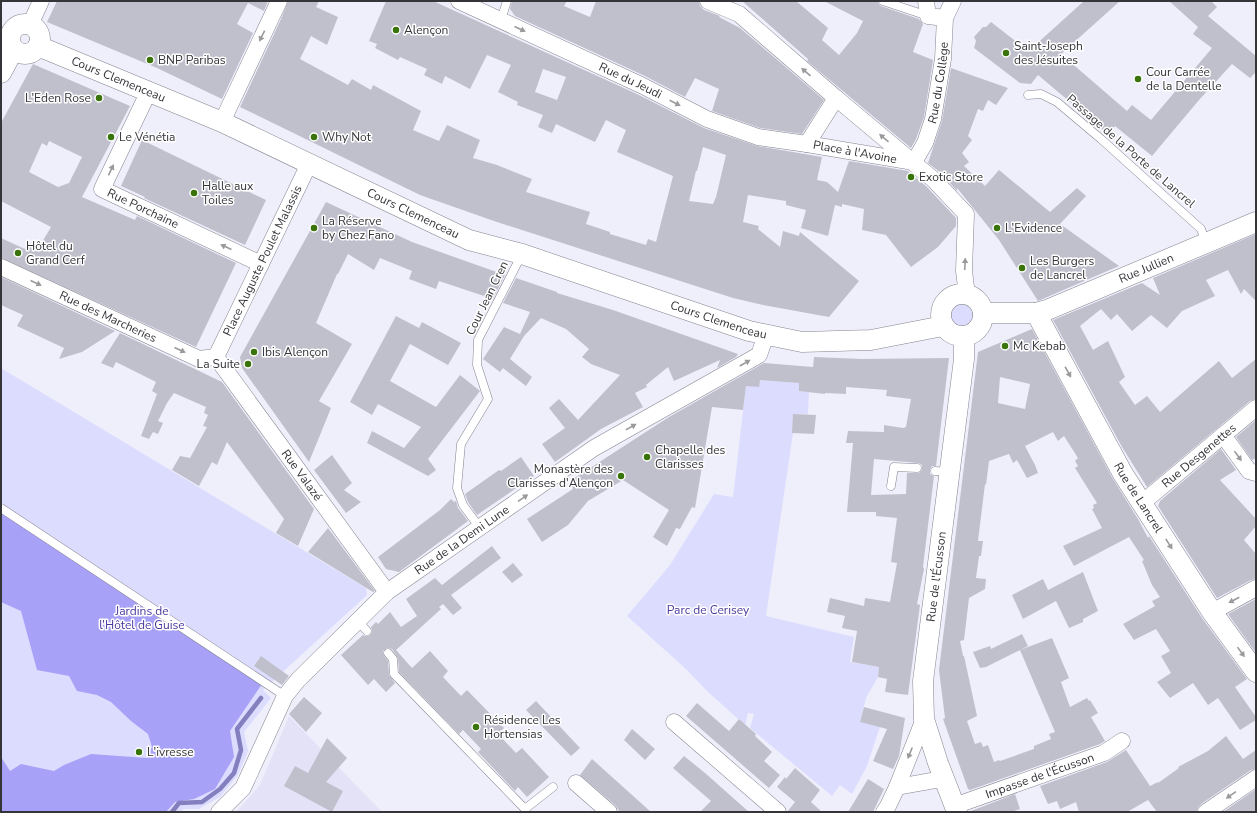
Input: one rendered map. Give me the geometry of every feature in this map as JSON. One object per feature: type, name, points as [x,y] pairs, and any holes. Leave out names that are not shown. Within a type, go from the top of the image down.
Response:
[{"type":"street","points":[[15,26],[37,31],[39,36],[38,46],[35,49],[27,54],[18,52],[14,49],[10,42],[11,33],[15,26],[41,1]]},
{"type":"street","points":[[222,122],[279,1]]},
{"type":"street","name":"Rue du Jeudi","points":[[459,1],[641,85],[707,119],[758,136],[807,144]]},
{"type":"street","points":[[708,1],[739,8],[836,98]]},
{"type":"street","name":"Rue du Collège","points":[[914,162],[925,143],[933,119],[943,59],[945,18],[953,1]]},
{"type":"street","points":[[927,8],[945,18]]},
{"type":"street","name":"Cours Clemenceau","points":[[38,46],[222,122],[469,240],[522,254],[748,331],[802,342],[871,340],[943,326]]},
{"type":"street","points":[[1,73],[14,49]]},
{"type":"street","name":"Rue Porchaine","points":[[149,91],[102,189],[261,264]]},
{"type":"street","name":"Place à l'Avoine","points":[[836,98],[914,162],[807,144],[836,98]]},
{"type":"street","points":[[914,162],[934,180],[966,214],[964,272],[967,295]]},
{"type":"street","name":"Place Auguste Poulet Malassis","points":[[216,357],[309,164]]},
{"type":"street","name":"Rue Jullien","points":[[983,313],[1036,313],[1047,310],[1256,222]]},
{"type":"street","name":"Rue des Marcheries","points":[[1,267],[199,359],[216,357]]},
{"type":"street","points":[[959,294],[975,298],[983,313],[979,328],[972,334],[964,337],[956,336],[948,332],[943,326],[940,318],[941,309],[946,301],[959,294]]},
{"type":"street","name":"Rue de Lancrel","points":[[1036,313],[1123,474],[1212,612],[1256,672]]},
{"type":"street","name":"Rue de la Demi Lune","points":[[219,812],[243,788],[285,696],[298,680],[362,626],[387,592],[594,448],[759,355],[766,335]]},
{"type":"street","name":"Rue de l'Écusson","points":[[956,809],[924,718],[923,680],[942,471],[964,358],[964,337]]},
{"type":"street","name":"Rue Valazé","points":[[216,357],[387,592]]},
{"type":"street","name":"Rue Desgenettes","points":[[1142,503],[1256,408]]},
{"type":"street","points":[[1223,435],[1249,471],[1256,473]]},
{"type":"street","points":[[1212,612],[1256,588]]},
{"type":"street","points":[[884,812],[897,787],[924,718]]},
{"type":"street","points":[[674,722],[778,812]]},
{"type":"street","name":"Impasse de l'Écusson","points":[[956,809],[1104,753],[1122,741]]},
{"type":"street","points":[[1206,812],[1256,778]]},
{"type":"street","points":[[897,787],[936,780],[945,780]]},
{"type":"street","points":[[576,783],[609,812]]},
{"type":"lane","points":[[501,20],[507,1]]},
{"type":"lane","points":[[883,1],[927,8]]},
{"type":"lane","name":"Passage de la Porte de Lancrel","points":[[1028,95],[1041,94],[1057,102],[1101,139],[1201,229],[1207,243]]},
{"type":"lane","name":"Cour Jean Cren","points":[[480,528],[462,505],[456,488],[461,444],[488,399],[476,365],[478,340],[522,254]]},
{"type":"lane","points":[[891,486],[894,467],[917,468]]},
{"type":"lane","points":[[1,508],[285,696]]},
{"type":"lane","points":[[388,654],[393,659],[394,674],[525,809],[553,787]]},
{"type":"shaded area","points":[[289,716],[382,812],[236,812],[260,785]]},
{"type":"green space","points":[[961,301],[972,306],[977,317],[972,328],[961,333],[950,328],[945,317],[950,306]]},
{"type":"green space","name":"Jardins de l'Hôtel de Guise","points":[[1,368],[366,588],[367,595],[263,690],[271,698],[244,732],[248,751],[238,775],[220,797],[199,809],[184,809],[181,812],[1,812]]},
{"type":"green space","name":"Parc de Cerisey","points":[[760,380],[800,383],[799,391],[809,392],[808,414],[793,414],[793,433],[766,616],[854,637],[850,662],[879,667],[878,677],[866,698],[860,721],[880,727],[867,766],[852,794],[840,785],[832,796],[750,728],[754,714],[748,713],[745,725],[627,616],[670,565],[714,494],[733,497],[746,386]]},
{"type":"green space","points":[[1,513],[262,684],[230,731],[234,757],[215,789],[194,799],[175,802],[166,812],[1,812],[1,757],[10,771],[21,764],[54,771],[64,765],[91,754],[147,758],[152,747],[148,734],[131,721],[111,702],[97,695],[77,691],[69,676],[37,670],[21,611],[1,602]]},
{"type":"building","points":[[57,1],[268,1],[264,11],[248,3],[237,24],[253,33],[222,99],[157,68],[47,22]]},
{"type":"building","points":[[288,1],[319,1],[316,7],[338,17],[327,45],[311,36],[300,59],[348,85],[352,79],[371,90],[373,85],[421,111],[413,130],[439,141],[447,125],[480,140],[473,158],[497,165],[532,179],[526,192],[590,212],[586,224],[610,232],[610,234],[646,245],[648,239],[656,242],[673,176],[617,152],[626,130],[606,120],[595,142],[556,124],[552,133],[538,127],[543,115],[517,105],[518,102],[498,92],[511,65],[487,55],[470,89],[445,76],[442,84],[424,75],[427,69],[400,57],[398,60],[375,48],[377,44],[369,41],[386,1],[433,1],[637,94],[704,128],[757,146],[822,157],[817,180],[827,182],[838,192],[849,161],[908,171],[927,187],[956,218],[956,226],[938,247],[911,267],[886,235],[862,230],[864,209],[842,204],[842,207],[835,205],[828,236],[801,228],[806,210],[786,205],[786,201],[748,195],[743,222],[759,226],[758,229],[780,247],[783,231],[799,236],[800,232],[859,281],[829,317],[733,298],[494,221],[420,195],[240,107]],"holes":[[[543,69],[566,77],[557,100],[535,92]],[[703,147],[726,155],[713,204],[689,201]]]},
{"type":"building","points":[[512,1],[567,1],[564,6],[590,17],[596,1],[699,1],[700,6],[704,10],[720,16],[719,17],[740,28],[824,100],[802,134],[760,128],[712,111],[719,89],[695,78],[685,97],[645,76],[515,16],[510,9]]},
{"type":"building","points":[[742,1],[796,1],[828,28],[822,40],[839,55],[857,33],[863,21],[824,1],[878,1],[881,6],[919,19],[923,24],[913,52],[933,60],[924,117],[911,148],[807,61],[808,59]]},
{"type":"building","points":[[1084,1],[1120,1],[1061,54],[1127,111],[1132,105],[1151,120],[1212,48],[1193,34],[1198,27],[1169,1],[1211,1],[1217,7],[1208,16],[1256,56],[1256,72],[1250,78],[1232,64],[1199,100],[1152,156],[1115,126],[1108,134],[1038,75],[1031,84],[1020,83],[974,48],[976,41],[974,37],[983,27],[986,27],[991,22],[1022,46],[1028,44],[1032,48]]},
{"type":"building","points":[[33,64],[130,106],[82,197],[135,220],[137,216],[236,263],[196,347],[1,258],[1,238],[25,249],[29,243],[38,249],[51,227],[1,201],[1,123]],"holes":[[[49,141],[82,157],[69,183],[58,187],[29,172],[42,143],[47,146]]]},
{"type":"building","points":[[951,68],[1008,88],[996,105],[988,100],[983,111],[978,109],[968,136],[972,140],[962,153],[969,162],[964,166],[985,186],[999,170],[1050,212],[1077,188],[1086,196],[1060,224],[1119,266],[1038,301],[999,240],[957,188],[957,191],[941,173],[928,163],[942,121]]},
{"type":"building","name":"Halle aux Toiles","points":[[142,140],[266,200],[245,245],[121,186]]},
{"type":"building","points":[[326,202],[412,242],[505,275],[493,299],[439,281],[436,289],[409,279],[412,271],[380,258],[374,270],[348,254],[337,274],[316,323],[352,344],[319,401],[331,408],[309,462],[242,368],[240,357]]},
{"type":"building","points":[[1256,234],[1256,301],[1244,289],[1241,294],[1228,270],[1206,280],[1215,296],[1182,311],[1167,328],[1151,315],[1132,331],[1117,314],[1111,320],[1101,309],[1080,326],[1093,350],[1108,341],[1125,377],[1119,382],[1135,405],[1147,396],[1160,412],[1219,361],[1232,378],[1256,359],[1256,399],[1250,401],[1147,487],[1122,447],[1053,320],[1142,283],[1160,295],[1153,278]]},
{"type":"building","points":[[1,277],[115,331],[82,352],[59,359],[64,348],[17,326],[23,315],[1,305]]},
{"type":"building","points":[[516,278],[738,354],[736,357],[717,368],[720,360],[674,381],[668,367],[646,385],[647,387],[635,393],[643,407],[601,429],[555,462],[542,444],[565,428],[549,408],[559,399],[578,420],[620,375],[591,364],[582,357],[589,349],[566,329],[541,318],[524,336],[510,359],[532,377],[526,386],[503,368],[500,372],[483,359],[504,327],[520,334],[530,312],[503,303]]},
{"type":"building","points":[[396,316],[419,328],[422,322],[461,343],[448,365],[410,344],[390,381],[436,407],[460,375],[480,391],[428,459],[436,470],[428,476],[367,443],[372,431],[404,448],[421,427],[378,404],[372,415],[350,402]]},
{"type":"building","points":[[1032,329],[1113,479],[1148,538],[1149,536],[1202,618],[1247,679],[1235,687],[1256,717],[1256,720],[1240,730],[1218,698],[1208,705],[1193,683],[1170,698],[1157,682],[1171,673],[1161,656],[1170,651],[1156,629],[1134,640],[1123,624],[1155,606],[1152,601],[1160,597],[1152,585],[1142,561],[1144,560],[1129,537],[1074,566],[1063,546],[1102,528],[1092,509],[1094,508],[1093,505],[1097,503],[1075,468],[1078,466],[1075,461],[1078,458],[1064,436],[1058,441],[1053,432],[1025,446],[1038,473],[1027,478],[1017,460],[1013,463],[1009,454],[989,461],[978,541],[983,541],[976,578],[986,579],[985,589],[969,598],[964,640],[960,641],[977,716],[967,721],[975,744],[981,742],[983,747],[988,745],[994,762],[1034,749],[1034,746],[1051,739],[1049,734],[1055,732],[1020,650],[1052,638],[1069,678],[1061,682],[1070,707],[1087,698],[1089,701],[1090,700],[1098,713],[1091,717],[1105,741],[970,790],[968,789],[943,719],[945,718],[939,670],[978,352]],"holes":[[[1000,377],[1030,384],[1025,409],[998,403]]]},
{"type":"building","points":[[120,333],[222,382],[314,509],[298,546],[276,533],[284,519],[227,442],[217,465],[212,462],[199,486],[172,470],[180,456],[190,458],[207,427],[203,426],[208,415],[204,413],[206,407],[174,393],[158,421],[163,423],[158,434],[153,432],[149,439],[141,436],[157,394],[152,391],[156,382],[116,362],[113,368],[101,363]]},
{"type":"building","points":[[814,357],[862,359],[949,358],[936,466],[932,466],[930,470],[930,474],[934,476],[923,567],[924,569],[917,604],[920,605],[908,695],[885,692],[887,679],[878,677],[879,667],[852,662],[857,631],[842,628],[845,616],[827,612],[830,598],[864,606],[865,598],[890,602],[897,563],[891,562],[897,518],[876,516],[876,512],[847,512],[853,443],[846,443],[848,431],[884,432],[884,425],[903,428],[906,427],[911,399],[886,396],[887,390],[846,387],[846,394],[825,394],[799,391],[799,383],[760,380],[759,387],[746,386],[743,410],[712,407],[695,508],[692,507],[680,529],[676,528],[667,546],[653,537],[669,510],[623,480],[588,501],[568,525],[542,542],[527,519],[573,489],[570,481],[669,417],[764,363],[813,367]],"holes":[[[874,459],[918,463],[922,465],[922,469],[919,473],[907,473],[906,494],[871,495]]]},
{"type":"building","points":[[793,414],[816,415],[814,434],[792,433]]},
{"type":"building","points":[[1256,420],[1256,458],[1252,460],[1236,437]]},
{"type":"building","points":[[1221,449],[1236,470],[1220,480],[1256,519],[1256,526],[1244,540],[1256,554],[1256,579],[1251,580],[1217,598],[1158,506],[1160,501]]},
{"type":"building","points":[[332,455],[352,483],[344,490],[361,502],[346,513],[314,470]]},
{"type":"building","points":[[521,457],[534,476],[477,515],[468,502],[465,494],[499,470],[501,471]]},
{"type":"building","points":[[451,499],[454,502],[456,501],[458,508],[468,521],[399,572],[386,569],[378,557],[440,510]]},
{"type":"building","points":[[328,528],[375,591],[373,592],[308,552]]},
{"type":"building","points":[[492,546],[501,558],[451,595],[462,608],[453,615],[443,604],[439,607],[441,609],[396,650],[412,668],[430,651],[448,671],[443,677],[461,696],[467,690],[504,728],[498,734],[516,753],[522,748],[549,777],[527,797],[518,787],[515,791],[478,752],[481,749],[463,730],[459,734],[399,672],[398,658],[392,649],[387,648],[383,651],[384,656],[388,661],[389,675],[395,683],[386,692],[374,679],[368,685],[341,655],[363,635],[370,635],[372,632],[371,627],[376,622],[378,624],[390,612],[401,627],[417,616],[406,599],[435,578],[442,585]]},
{"type":"building","points":[[513,563],[523,575],[512,583],[502,572]]},
{"type":"building","points":[[1083,572],[1098,611],[1083,619],[1083,622],[1069,628],[1056,601],[1023,619],[1012,595],[1043,579],[1048,590]]},
{"type":"building","points":[[1256,599],[1256,653],[1228,614]]},
{"type":"building","points":[[1022,634],[1028,646],[986,667],[980,668],[973,652],[990,646],[991,649]]},
{"type":"building","points":[[261,656],[289,676],[282,685],[254,666]]},
{"type":"building","points":[[304,697],[322,713],[306,732],[289,714]]},
{"type":"building","points":[[536,701],[580,748],[571,756],[526,710]]},
{"type":"building","points":[[697,703],[729,731],[739,719],[756,734],[755,736],[772,752],[764,761],[780,775],[769,788],[686,716]]},
{"type":"building","points":[[864,707],[905,718],[899,756],[893,769],[873,761],[887,729],[860,722]]},
{"type":"building","points":[[632,729],[655,749],[645,760],[624,740]]},
{"type":"building","points":[[1226,736],[1243,759],[1256,750],[1256,769],[1251,770],[1201,804],[1197,812],[1157,812],[1148,800],[1127,812],[1079,812],[1076,802],[1060,809],[1057,801],[1048,804],[1040,786],[1107,762],[1126,750],[1150,786],[1158,783],[1179,768],[1178,767],[1208,751]]},
{"type":"building","points":[[327,738],[347,758],[326,782],[343,791],[332,812],[284,786],[295,766],[308,773]]},
{"type":"building","points":[[684,756],[749,812],[700,812],[711,801],[673,768]]},
{"type":"building","points":[[592,759],[651,812],[620,812],[615,805],[580,775]]},
{"type":"building","points":[[795,768],[820,790],[811,802],[822,812],[787,812],[795,802],[777,787]]},
{"type":"building","points":[[868,779],[884,789],[873,812],[848,812]]},
{"type":"building","points":[[1256,789],[1256,812],[1223,812]]},
{"type":"building","points":[[1015,794],[1020,809],[1011,812],[971,812],[971,811]]},
{"type":"waterway","points":[[172,812],[179,803],[202,802],[220,789],[234,773],[241,750],[237,729],[261,698]]},
{"type":"place","name":"Alençon","points":[[396,30]]},
{"type":"place","name":"Saint-Joseph des Jésuites","points":[[1006,53]]},
{"type":"place","name":"BNP Paribas","points":[[150,60]]},
{"type":"place","name":"Cour Carrée de la Dentelle","points":[[1138,79]]},
{"type":"place","name":"L'Eden Rose","points":[[99,98]]},
{"type":"place","name":"Le Vénétia","points":[[111,137]]},
{"type":"place","name":"Why Not","points":[[314,137]]},
{"type":"place","name":"Exotic Store","points":[[911,177]]},
{"type":"place","name":"Halle aux Toiles","points":[[194,193]]},
{"type":"place","name":"La Réserve by Chez Fano","points":[[314,228]]},
{"type":"place","name":"L'Evidence","points":[[997,228]]},
{"type":"place","name":"Hôtel du Grand Cerf","points":[[18,253]]},
{"type":"place","name":"Les Burgers de Lancrel","points":[[1022,268]]},
{"type":"place","name":"Mc Kebab","points":[[1005,346]]},
{"type":"place","name":"Ibis Alençon","points":[[254,352]]},
{"type":"place","name":"La Suite","points":[[248,364]]},
{"type":"place","name":"Chapelle des Clarisses","points":[[647,457]]},
{"type":"place","name":"Monastère des Clarisses d'Alençon","points":[[621,476]]},
{"type":"place","name":"Résidence Les Hortensias","points":[[476,727]]},
{"type":"place","name":"L'ivresse","points":[[139,752]]}]
